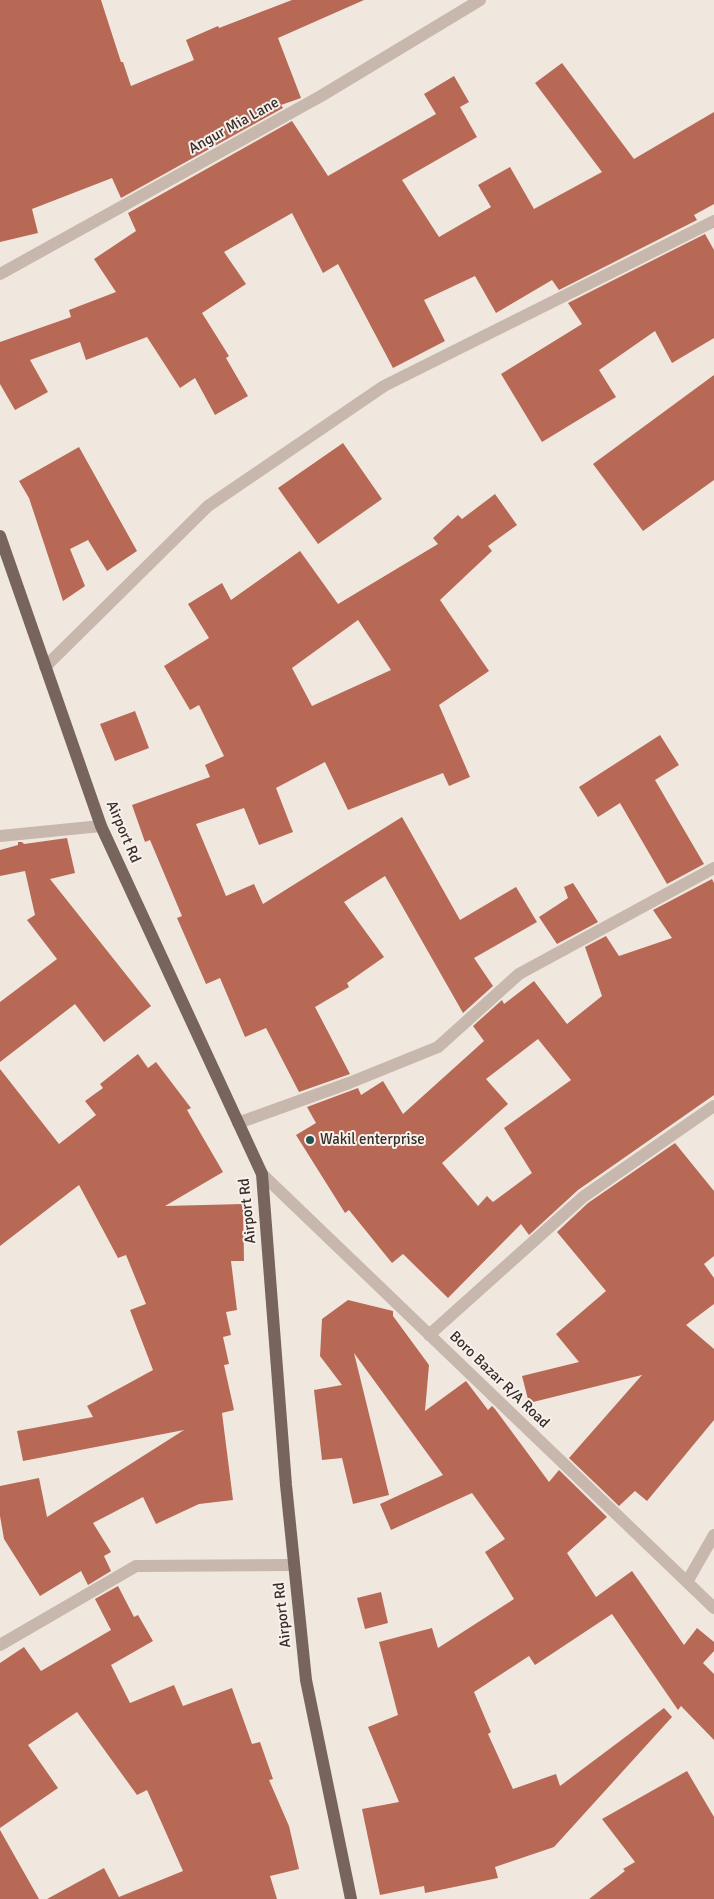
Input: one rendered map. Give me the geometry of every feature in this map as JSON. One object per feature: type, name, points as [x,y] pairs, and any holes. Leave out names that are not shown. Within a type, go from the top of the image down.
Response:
[{"type":"main road","name":"Airport Rd","points":[[0,536],[101,826],[262,1174],[294,1565],[306,1680],[351,1899]]},
{"type":"street","name":"Angur Mia Lane","points":[[0,274],[321,96],[480,0]]},
{"type":"street","points":[[45,667],[208,506],[377,390],[713,224]]},
{"type":"street","points":[[0,836],[101,826]]},
{"type":"street","points":[[238,1123],[349,1083],[438,1047],[518,974],[714,868]]},
{"type":"street","points":[[429,1335],[583,1198],[714,1106]]},
{"type":"street","name":"Boro Bazar R/A Road","points":[[262,1174],[714,1608]]},
{"type":"street","points":[[686,1582],[714,1536]]},
{"type":"street","points":[[0,1645],[136,1566],[294,1565]]},
{"type":"building","points":[[0,0],[101,0],[121,62],[123,62],[131,86],[194,60],[186,40],[218,26],[219,28],[292,0],[364,0],[278,38],[301,98],[281,105],[283,108],[121,198],[112,178],[32,209],[38,233],[0,242]]},
{"type":"building","points":[[562,63],[634,159],[714,112],[714,204],[694,215],[697,220],[559,290],[552,280],[496,313],[475,276],[424,300],[445,341],[393,368],[338,264],[323,273],[292,213],[224,252],[246,284],[202,313],[229,356],[226,358],[248,396],[215,415],[195,378],[180,388],[147,337],[86,360],[80,342],[30,360],[48,392],[15,410],[0,384],[0,342],[71,317],[69,310],[116,292],[94,259],[136,231],[128,213],[292,121],[328,176],[436,114],[424,94],[454,76],[469,102],[460,107],[477,137],[402,180],[439,237],[491,207],[478,185],[510,167],[534,209],[602,172],[535,83]]},
{"type":"building","points":[[705,234],[714,250],[714,338],[672,363],[655,331],[599,370],[616,397],[542,442],[501,374],[582,324],[568,303]]},
{"type":"building","points":[[714,375],[714,480],[643,531],[593,464]]},
{"type":"building","points":[[343,443],[382,499],[318,544],[278,488]]},
{"type":"building","points":[[79,447],[137,551],[107,571],[88,540],[70,549],[85,586],[63,601],[29,498],[19,481]]},
{"type":"building","points":[[495,494],[517,525],[488,546],[492,551],[440,600],[489,671],[439,705],[470,777],[449,786],[443,773],[348,810],[325,762],[276,788],[293,832],[259,845],[244,808],[196,824],[226,896],[254,884],[263,904],[402,817],[460,920],[516,887],[537,922],[474,958],[493,986],[463,1013],[385,876],[344,902],[384,957],[347,983],[349,987],[315,1007],[350,1074],[299,1092],[266,1028],[245,1037],[220,978],[206,984],[177,918],[182,916],[150,840],[145,842],[132,805],[210,777],[205,765],[224,756],[199,705],[190,710],[164,666],[209,638],[188,604],[222,583],[231,600],[300,551],[338,604],[438,544],[433,538],[458,515],[462,519]],"holes":[[[358,620],[391,670],[312,706],[292,668]]]},
{"type":"building","points":[[135,711],[149,748],[115,761],[100,724]]},
{"type":"building","points":[[660,735],[679,765],[655,780],[704,864],[667,884],[620,803],[598,817],[579,787]]},
{"type":"building","points":[[67,838],[75,873],[50,879],[151,1006],[104,1042],[75,1004],[0,1062],[0,1002],[57,959],[27,920],[35,915],[25,871],[0,876],[0,850],[18,845],[18,842],[24,844]]},
{"type":"building","points":[[712,879],[714,883],[714,1095],[578,1190],[529,1235],[521,1224],[448,1298],[403,1254],[392,1263],[349,1210],[345,1213],[296,1135],[316,1123],[307,1107],[358,1088],[361,1095],[383,1081],[403,1114],[484,1041],[473,1026],[502,1000],[504,1004],[534,981],[567,1024],[602,996],[585,947],[606,936],[619,956],[672,938],[653,910]],"holes":[[[538,1039],[571,1080],[504,1128],[532,1173],[493,1202],[487,1196],[478,1206],[442,1163],[508,1104],[486,1079]]]},
{"type":"building","points":[[573,883],[598,922],[557,944],[539,917],[568,898],[564,887]]},
{"type":"building","points":[[138,1054],[148,1068],[156,1062],[191,1108],[187,1110],[223,1172],[165,1206],[243,1204],[244,1261],[231,1261],[237,1310],[226,1312],[231,1335],[223,1337],[229,1364],[224,1365],[234,1410],[222,1413],[233,1500],[199,1504],[156,1524],[143,1497],[93,1523],[111,1552],[104,1556],[111,1571],[88,1585],[81,1571],[40,1596],[4,1539],[0,1516],[0,1486],[39,1478],[47,1517],[184,1430],[23,1461],[17,1431],[93,1417],[87,1406],[153,1370],[130,1310],[146,1304],[126,1255],[118,1258],[79,1185],[0,1246],[0,1069],[59,1144],[96,1115],[85,1101],[103,1088],[100,1084]]},
{"type":"building","points":[[675,1143],[714,1191],[714,1256],[704,1264],[714,1278],[714,1304],[686,1325],[714,1349],[714,1420],[647,1501],[635,1491],[619,1506],[569,1458],[642,1375],[529,1403],[522,1376],[579,1362],[556,1334],[606,1291],[557,1232],[588,1203]]},
{"type":"building","points":[[348,1300],[393,1311],[393,1316],[429,1365],[425,1411],[466,1381],[488,1410],[492,1406],[495,1409],[549,1482],[559,1470],[607,1517],[567,1553],[596,1597],[632,1571],[684,1645],[697,1628],[714,1642],[714,1651],[703,1663],[714,1674],[714,1740],[681,1706],[678,1710],[612,1614],[535,1665],[529,1656],[474,1692],[491,1732],[488,1734],[513,1789],[556,1774],[560,1786],[664,1708],[672,1717],[554,1847],[495,1867],[498,1878],[425,1893],[424,1886],[380,1895],[362,1809],[399,1802],[368,1727],[398,1715],[379,1642],[432,1628],[438,1648],[514,1599],[485,1552],[505,1539],[472,1493],[391,1530],[380,1504],[443,1475],[354,1353],[389,1495],[353,1504],[342,1458],[322,1460],[314,1390],[342,1385],[320,1356],[322,1319]]},
{"type":"building","points":[[118,1586],[134,1617],[138,1615],[153,1641],[111,1665],[130,1703],[174,1685],[183,1706],[232,1688],[252,1744],[260,1742],[273,1779],[269,1780],[289,1826],[299,1869],[270,1876],[277,1899],[47,1899],[104,1868],[119,1897],[183,1871],[147,1790],[137,1795],[77,1712],[28,1745],[58,1788],[0,1828],[0,1663],[24,1647],[41,1671],[111,1630],[95,1599]]},
{"type":"building","points":[[381,1592],[388,1623],[365,1629],[357,1598]]},
{"type":"building","points":[[687,1771],[714,1817],[714,1899],[589,1899],[625,1871],[623,1869],[635,1862],[602,1819]]},
{"type":"building","points":[[0,1830],[39,1899],[0,1899]]},
{"type":"place","name":"Wakil enterprise","points":[[310,1140]]}]
